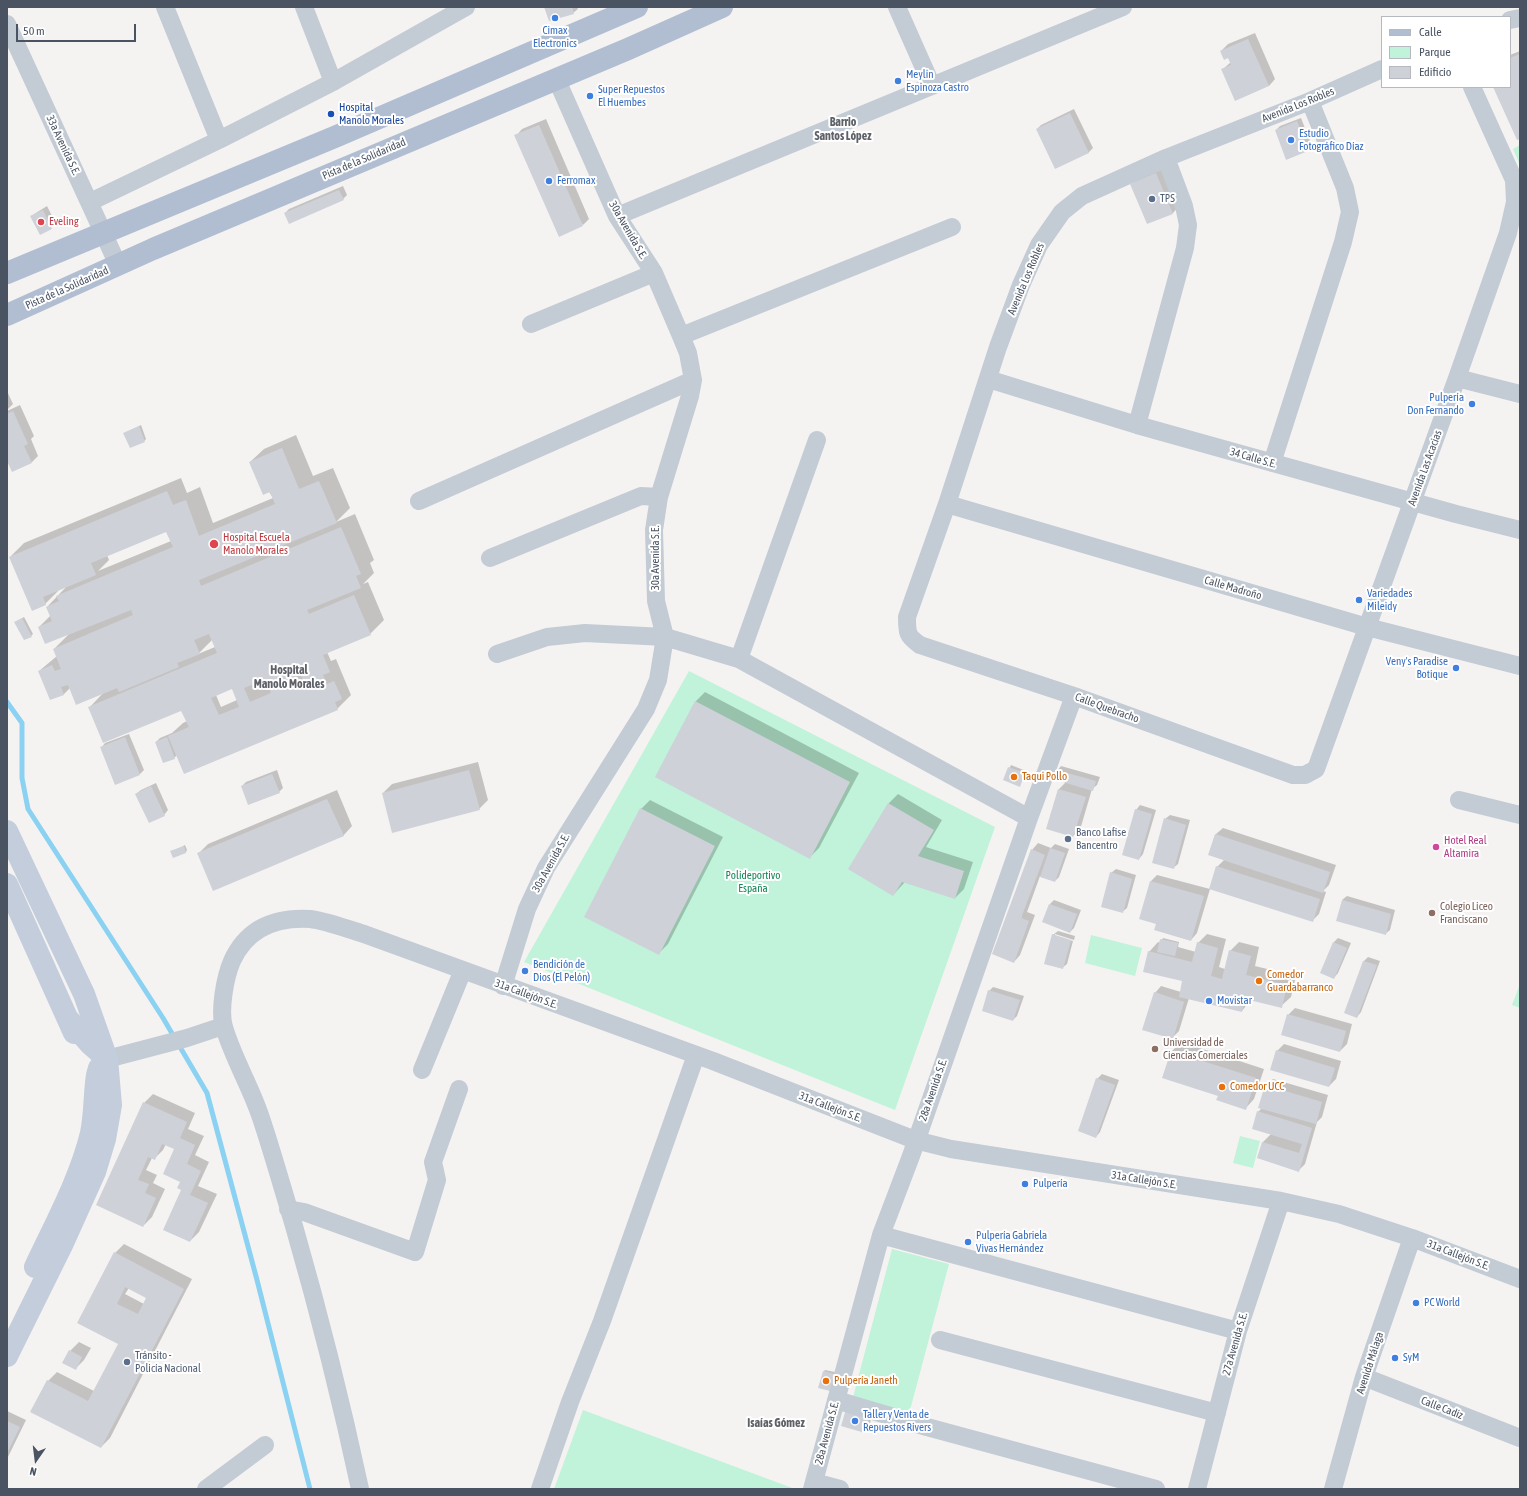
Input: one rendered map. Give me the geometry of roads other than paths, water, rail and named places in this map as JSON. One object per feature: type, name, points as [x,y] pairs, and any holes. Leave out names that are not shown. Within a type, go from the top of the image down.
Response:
[{"type":"main road","points":[[7,273],[337,136],[611,12],[637,7]]},
{"type":"main road","name":"Pista de la Solidaridad","points":[[7,315],[246,209],[722,7]]},
{"type":"main road","points":[[7,831],[84,994],[107,1059],[111,1105],[105,1140],[95,1172],[63,1243],[7,1356]]},
{"type":"main road","points":[[7,884],[69,1020],[86,1065],[94,1105]]},
{"type":"main road","points":[[69,1020],[90,1044],[107,1059]]},
{"type":"main road","points":[[7,1324],[70,1192],[92,1132],[97,1075],[99,1068],[107,1059]]},
{"type":"street","points":[[165,7],[219,140]]},
{"type":"street","points":[[304,7],[332,82]]},
{"type":"street","points":[[90,202],[219,140],[332,82],[466,7]]},
{"type":"street","points":[[897,7],[932,86]]},
{"type":"street","points":[[617,216],[1123,7]]},
{"type":"street","name":"33a Avenida S.E.","points":[[7,24],[118,265]]},
{"type":"street","name":"Avenida Los Robles","points":[[910,638],[907,630],[907,617],[1021,285],[1039,245],[1062,212],[1082,196],[1166,158],[1310,101],[1381,69]]},
{"type":"street","name":"30a Avenida S.E.","points":[[503,986],[527,909],[546,868],[646,709],[658,680],[665,637],[656,601],[654,530],[659,497],[690,396],[693,380],[688,353],[654,273],[617,216],[556,78]]},
{"type":"street","name":"Avenida Las Acacias","points":[[1305,775],[1316,769],[1413,502],[1508,233],[1515,202],[1514,180],[1472,88]]},
{"type":"street","points":[[1272,463],[1343,242],[1350,212],[1345,188],[1310,101]]},
{"type":"street","points":[[1136,425],[1186,248],[1188,225],[1184,206],[1166,158]]},
{"type":"street","points":[[681,336],[952,227]]},
{"type":"street","points":[[531,324],[654,273]]},
{"type":"street","points":[[1457,378],[1520,394]]},
{"type":"street","name":"34 Calle S.E.","points":[[988,379],[1136,425],[1413,502],[1520,530]]},
{"type":"street","points":[[419,501],[693,380]]},
{"type":"street","points":[[739,659],[817,440]]},
{"type":"street","points":[[490,558],[641,496],[659,497]]},
{"type":"street","name":"Calle Madroño","points":[[947,504],[1367,627],[1520,666]]},
{"type":"street","points":[[498,654],[547,637],[585,633],[665,637],[739,659],[1029,818]]},
{"type":"street","name":"Calle Quebracho","points":[[910,638],[920,645],[1074,696],[1293,775],[1305,775]]},
{"type":"street","name":"28a Avenida S.E.","points":[[813,1486],[881,1235],[911,1156],[915,1140],[1029,818],[1074,696]]},
{"type":"street","points":[[1458,800],[1520,815]]},
{"type":"street","name":"31a Callejón S.E.","points":[[360,1489],[345,1416],[320,1315],[261,1118],[224,1026],[223,996],[232,962],[246,939],[262,926],[292,920],[311,919],[364,934],[503,986],[696,1055],[915,1140],[950,1149],[1281,1201],[1339,1214],[1412,1238],[1520,1279]]},
{"type":"street","points":[[422,1070],[463,970]]},
{"type":"street","points":[[107,1059],[187,1038],[224,1026]]},
{"type":"street","points":[[540,1489],[570,1402],[610,1299],[696,1055]]},
{"type":"street","points":[[288,1209],[304,1212],[415,1252],[437,1180],[433,1162],[459,1090]]},
{"type":"street","name":"27a Avenida S.E.","points":[[1197,1489],[1238,1331],[1281,1201]]},
{"type":"street","points":[[881,1235],[1238,1331]]},
{"type":"street","name":"Avenida Málaga","points":[[1333,1489],[1364,1377],[1412,1238]]},
{"type":"street","points":[[940,1340],[1217,1413]]},
{"type":"street","name":"Calle Cadiz","points":[[1364,1377],[1520,1438]]},
{"type":"street","points":[[836,1400],[927,1427],[1156,1489]]},
{"type":"street","points":[[206,1489],[265,1445]]},
{"type":"street","points":[[813,1486],[840,1489]]},
{"type":"waterway","points":[[7,702],[22,723],[22,778],[28,809],[163,1018],[207,1093],[257,1280],[310,1489]]},
{"type":"place","name":"Cimax Electronics","points":[[555,18]]},
{"type":"place","name":"Meylin Espinoza Castro","points":[[898,81]]},
{"type":"place","name":"Super Repuestos El Huembes","points":[[590,96]]},
{"type":"place","name":"Hospital Manolo Morales","points":[[331,114]]},
{"type":"place","name":"Estudio Fotográfico Díaz","points":[[1291,140]]},
{"type":"place","name":"Ferromax","points":[[549,181]]},
{"type":"place","name":"TPS","points":[[1152,199]]},
{"type":"place","name":"Eveling","points":[[41,222]]},
{"type":"place","name":"Pulpería Don Fernando","points":[[1472,404]]},
{"type":"place","name":"Hospital Escuela Manolo Morales","points":[[214,544]]},
{"type":"place","name":"Variedades Mileidy","points":[[1359,600]]},
{"type":"place","name":"Veny's Paradise Botique","points":[[1456,668]]},
{"type":"place","name":"Taqui Pollo","points":[[1014,777]]},
{"type":"place","name":"Banco Lafise Bancentro","points":[[1068,839]]},
{"type":"place","name":"Hotel Real Altamira","points":[[1436,847]]},
{"type":"place","name":"Colegio Liceo Franciscano","points":[[1432,913]]},
{"type":"place","name":"Bendición de Dios (El Pelón)","points":[[525,971]]},
{"type":"place","name":"Comedor Guardabarranco","points":[[1259,981]]},
{"type":"place","name":"Movistar","points":[[1209,1001]]},
{"type":"place","name":"Universidad de Ciencias Comerciales","points":[[1155,1049]]},
{"type":"place","name":"Comedor UCC","points":[[1222,1087]]},
{"type":"place","name":"Pulpería","points":[[1025,1184]]},
{"type":"place","name":"Pulpería Gabriela Vivas Hernández","points":[[968,1242]]},
{"type":"place","name":"PC World","points":[[1416,1303]]},
{"type":"place","name":"SyM","points":[[1395,1358]]},
{"type":"place","name":"Tránsito - Policía Nacional","points":[[127,1362]]},
{"type":"place","name":"Pulpería Janeth","points":[[826,1381]]},
{"type":"place","name":"Taller y Venta de Repuestos Rivers","points":[[855,1421]]},
{"type":"district","name":"Barrio Santos López","points":[[843,129]]},
{"type":"district","name":"Hospital Manolo Morales","points":[[289,677]]},
{"type":"district","name":"Isaías Gómez","points":[[776,1423]]},
{"type":"park label","name":"Polideportivo España","points":[[753,882]]}]
